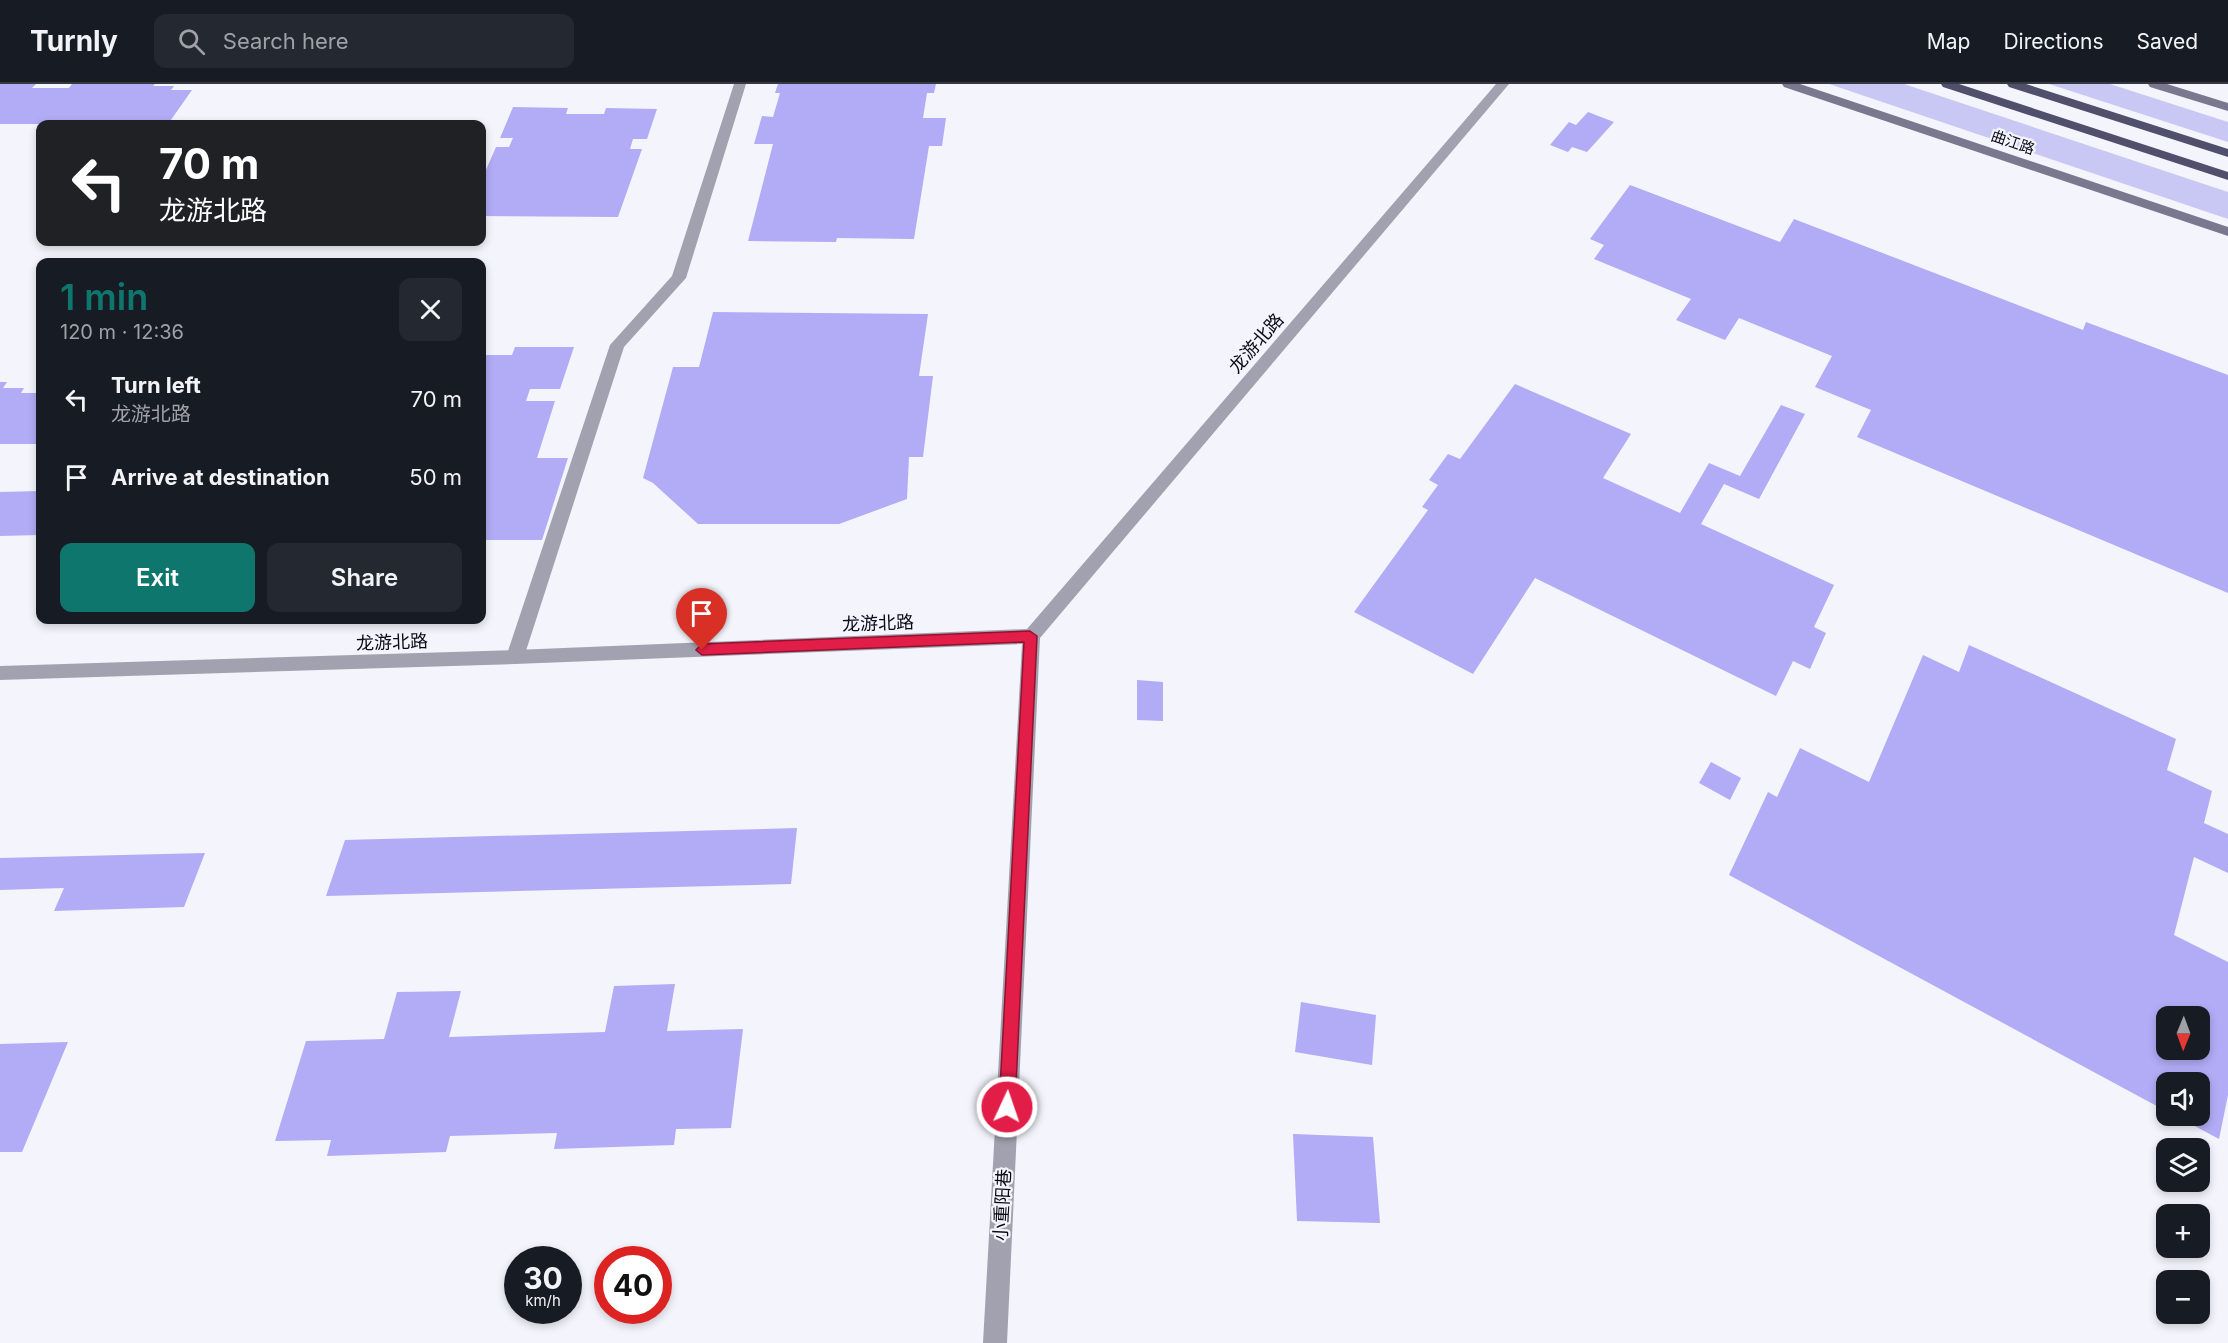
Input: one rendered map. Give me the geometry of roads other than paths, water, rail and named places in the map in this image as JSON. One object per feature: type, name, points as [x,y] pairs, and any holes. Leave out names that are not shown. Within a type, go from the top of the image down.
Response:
[{"type":"highway","name":"曲江路","points":[[1947,84],[2228,176]]},
{"type":"highway","points":[[2013,84],[2228,153]]},
{"type":"main road","name":"曲江路","points":[[1788,84],[2228,232]]},
{"type":"main road","points":[[2154,84],[2228,107]]},
{"type":"street","points":[[515,657],[617,345],[679,278],[740,84]]},
{"type":"street","name":"龙游北路","points":[[0,674],[515,657],[1030,636],[1503,84]]},
{"type":"street","name":"小重阳巷","points":[[995,1343],[1030,636]]}]
